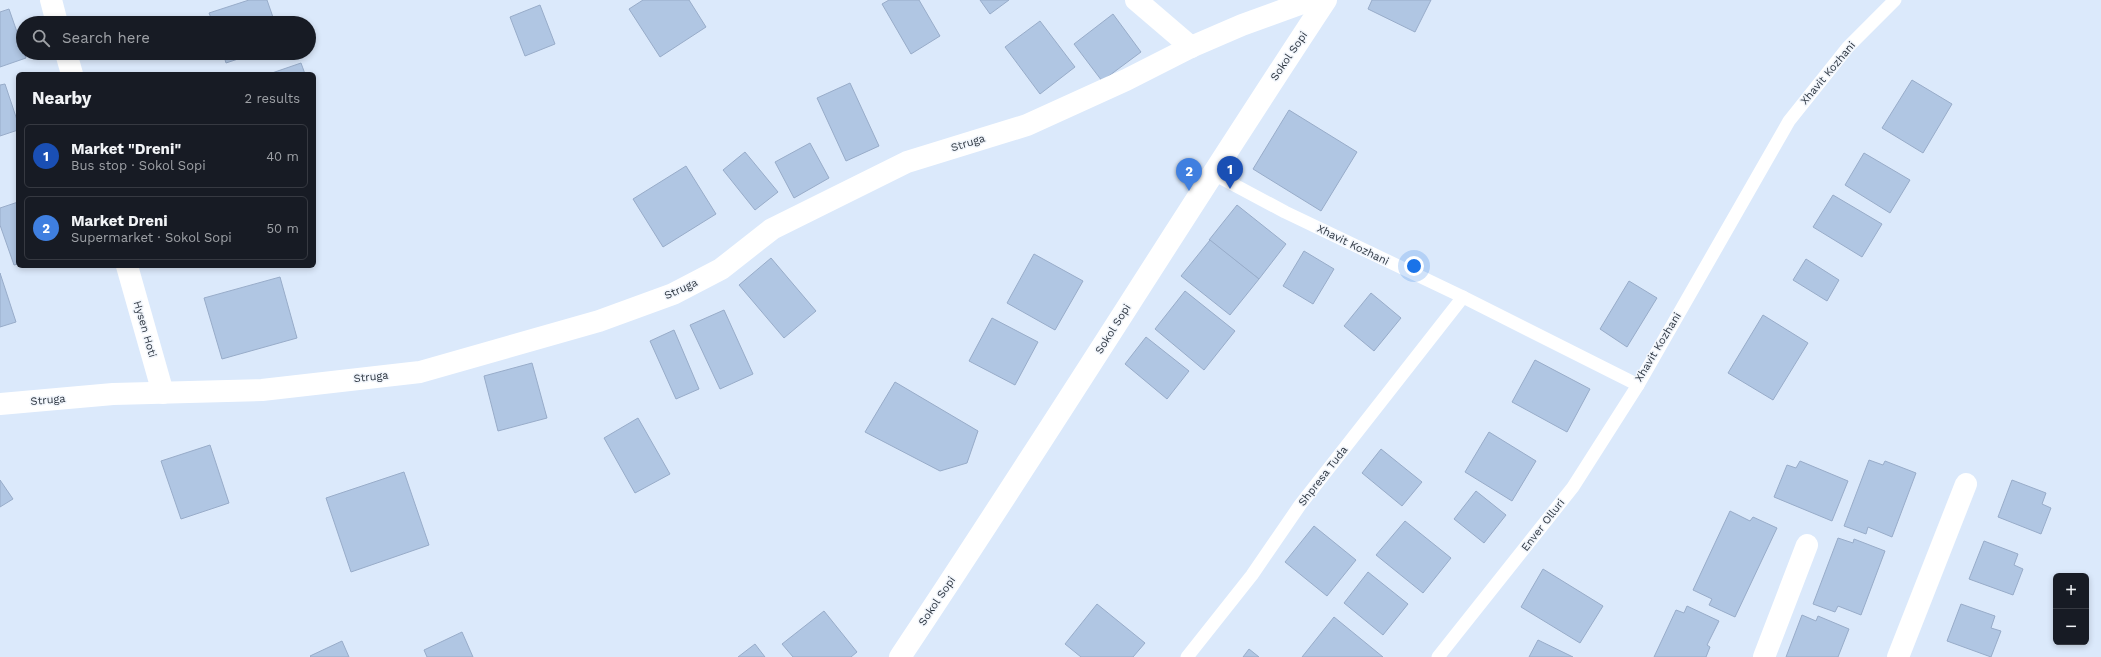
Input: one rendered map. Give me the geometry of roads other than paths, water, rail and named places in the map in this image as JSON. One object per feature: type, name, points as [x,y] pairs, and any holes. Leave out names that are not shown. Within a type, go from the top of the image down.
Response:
[{"type":"street","points":[[51,0],[55,16]]},
{"type":"street","points":[[1136,0],[1191,47]]},
{"type":"street","name":"Struga","points":[[0,404],[113,394],[262,390],[420,372],[599,321],[674,294],[721,269],[772,229],[907,162],[1027,125],[1126,80],[1191,47],[1242,24],[1311,0]]},
{"type":"street","name":"Sokol Sopi","points":[[900,657],[1004,500],[1212,173],[1326,0]]},
{"type":"street","points":[[68,60],[71,72]]},
{"type":"street","name":"Hysen Hoti","points":[[128,268],[163,392]]},
{"type":"street","points":[[1898,657],[1966,484]]},
{"type":"street","points":[[1764,657],[1807,545]]},
{"type":"lane","name":"Xhavit Kozhani","points":[[1212,173],[1285,212],[1463,297],[1638,385],[1789,121],[1848,47],[1895,0]]},
{"type":"lane","name":"Shpresa Tuda","points":[[1188,657],[1252,575],[1300,505],[1463,297]]},
{"type":"lane","name":"Enver Olluri","points":[[1438,657],[1573,487],[1638,385]]},
{"type":"place","name":"Market \"Dreni\"","points":[[1230,189]]},
{"type":"place","name":"Market Dreni","points":[[1189,191]]}]
